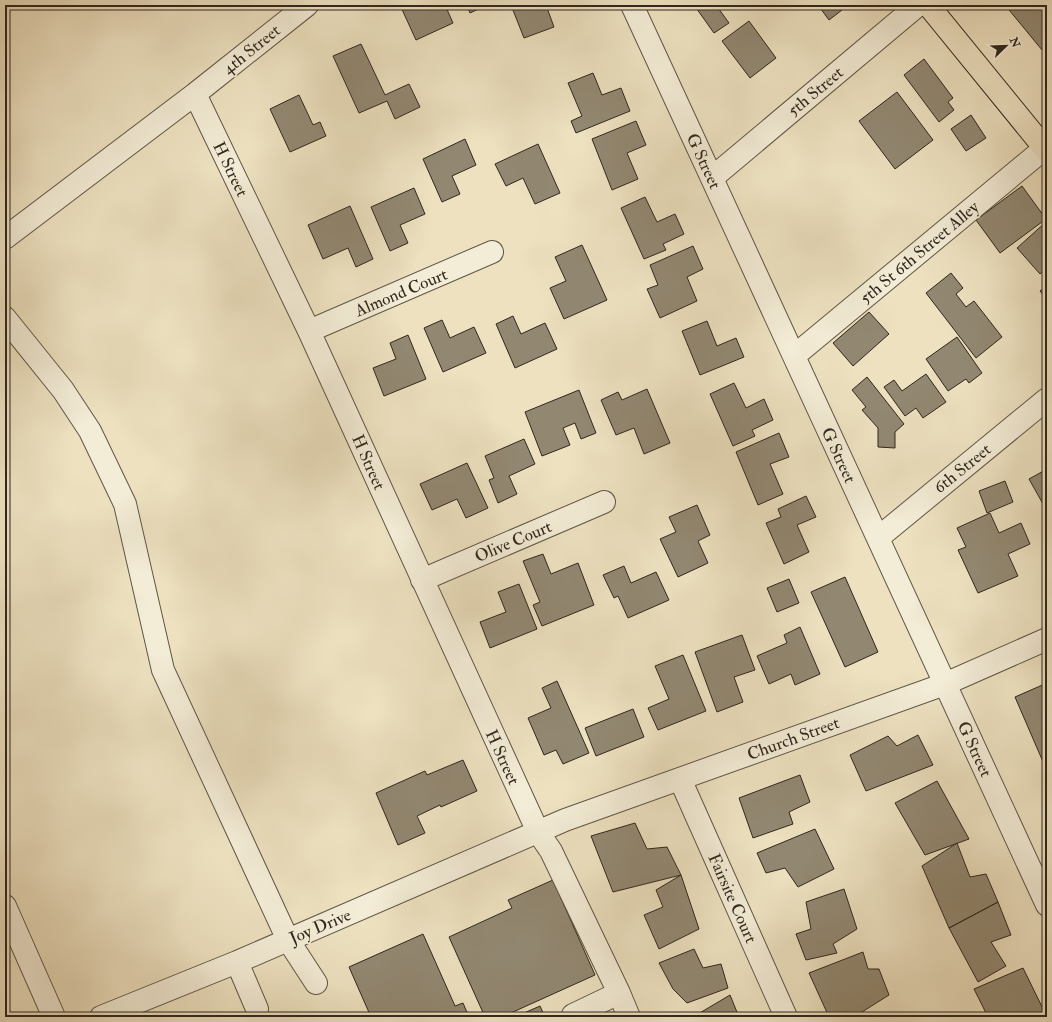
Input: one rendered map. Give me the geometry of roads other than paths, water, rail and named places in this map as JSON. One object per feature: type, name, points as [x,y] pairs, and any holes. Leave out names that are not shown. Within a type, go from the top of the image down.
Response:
[{"type":"main road","points":[[928,5],[1046,149]]},
{"type":"street","name":"4th Street","points":[[5,238],[195,94],[306,5]]},
{"type":"street","name":"G Street","points":[[632,5],[1047,904]]},
{"type":"street","name":"5th Street","points":[[712,178],[918,5]]},
{"type":"street","name":"H Street","points":[[195,94],[309,331],[538,832],[551,851],[629,1017]]},
{"type":"street","name":"5th St 6th Street Alley","points":[[794,356],[1046,149]]},
{"type":"street","name":"Almond Court","points":[[309,331],[492,252]]},
{"type":"street","points":[[5,318],[63,390],[90,431],[125,504],[162,670],[288,940],[316,983]]},
{"type":"street","name":"6th Street","points":[[878,538],[1047,399]]},
{"type":"street","name":"Olive Court","points":[[422,580],[604,502]]},
{"type":"street","name":"Church Street","points":[[538,832],[565,820],[680,778],[945,684],[1047,639]]},
{"type":"street","name":"Fairsite Court","points":[[680,778],[786,1017]]},
{"type":"street","name":"Joy Drive","points":[[101,1017],[237,962],[538,832]]},
{"type":"street","points":[[5,906],[54,1017]]},
{"type":"street","points":[[237,962],[257,1008]]},
{"type":"street","points":[[574,1017],[573,1015],[619,993]]}]
